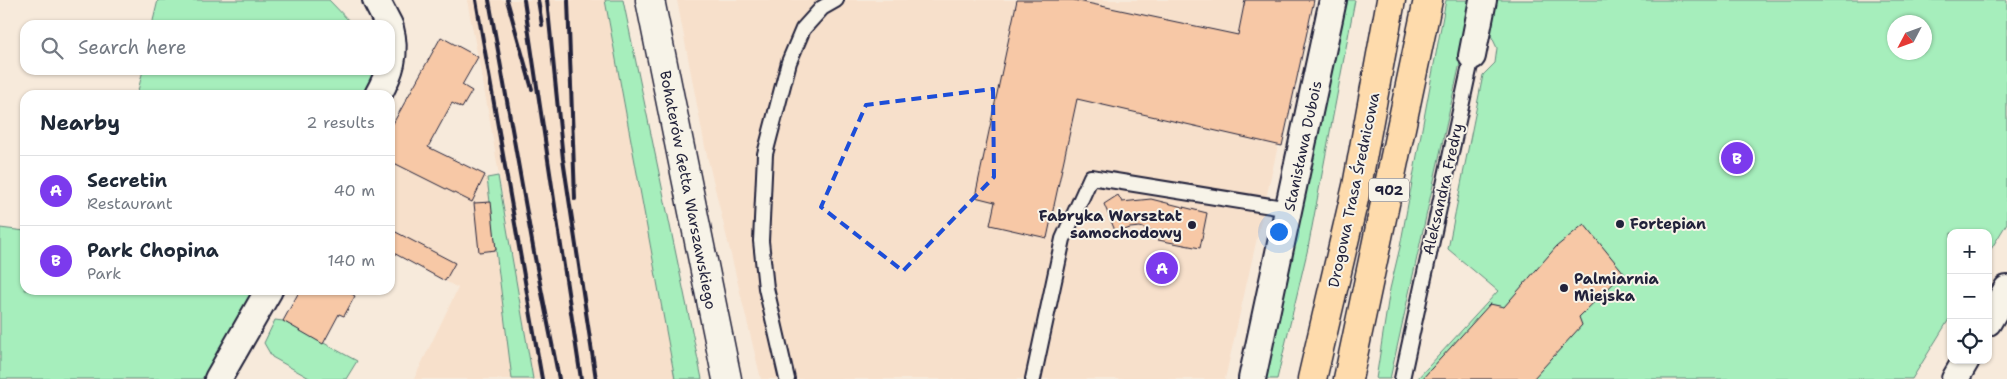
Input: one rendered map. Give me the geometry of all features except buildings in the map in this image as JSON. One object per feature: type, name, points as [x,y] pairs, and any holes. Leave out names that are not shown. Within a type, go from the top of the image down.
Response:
[{"type":"main road","name":"Bohaterów Getta Warszawskiego","points":[[650,0],[727,379]]},
{"type":"main road","name":"Drogowa Trasa Średnicowa","points":[[1312,379],[1357,186],[1391,0]]},
{"type":"main road","name":"902","points":[[1348,379],[1403,126],[1428,0]]},
{"type":"street","points":[[376,0],[386,20]]},
{"type":"street","name":"Stanisława Dubois","points":[[1252,379],[1333,0]]},
{"type":"street","name":"Aleksandra Fredry","points":[[1472,56],[1483,0]]},
{"type":"street","points":[[381,90],[389,75]]},
{"type":"street","points":[[218,379],[266,295]]},
{"type":"street","points":[[1955,379],[1964,364]]},
{"type":"lane","points":[[787,379],[766,288],[761,241],[765,154],[789,62],[803,28],[822,8],[836,0]]},
{"type":"lane","name":"Aleksandra Fredry","points":[[1402,379],[1472,56]]},
{"type":"lane","points":[[1033,379],[1063,239],[1091,178],[1289,209]]},
{"type":"highlighted area","points":[[993,89],[994,177],[903,271],[821,207],[866,105]]},
{"type":"shaded area","points":[[467,0],[605,0],[675,379],[533,379],[489,115]]},
{"type":"shaded area","points":[[677,0],[1311,0],[1225,379],[761,379],[705,147]]},
{"type":"shaded area","points":[[395,131],[487,178],[512,379],[414,379],[458,288],[395,254]]},
{"type":"green space","points":[[158,0],[329,0],[348,20],[153,20]]},
{"type":"green space","points":[[605,0],[623,0],[702,379],[675,379]]},
{"type":"green space","points":[[1344,0],[1355,0],[1308,248],[1277,379],[1264,379]]},
{"type":"green space","points":[[1446,0],[1474,0],[1390,379],[1376,379],[1390,289],[1400,247]]},
{"type":"green space","points":[[1495,0],[2007,0],[2007,223],[1992,247],[1992,229],[1947,229],[1947,322],[1912,379],[1417,379],[1498,291],[1448,249],[1483,75],[1495,63],[1497,48],[1489,31]]},
{"type":"green space","points":[[142,75],[372,75],[369,90],[138,90]]},
{"type":"green space","points":[[498,176],[533,379],[512,379],[487,178]]},
{"type":"green space","points":[[0,228],[20,230],[20,295],[250,295],[202,379],[0,379]]},
{"type":"green space","points":[[275,320],[283,321],[357,361],[346,379],[311,379],[272,357],[264,343]]},
{"type":"railway","points":[[476,0],[542,379]]},
{"type":"railway","points":[[489,0],[535,258],[559,379]]},
{"type":"railway","points":[[507,0],[532,89]]},
{"type":"railway","points":[[524,0],[581,379]]},
{"type":"railway","points":[[538,0],[542,25]]},
{"type":"railway","points":[[547,0],[563,159],[596,379]]},
{"type":"railway","points":[[568,0],[575,199]]},
{"type":"place","name":"Park Chopina","points":[[1737,158]]},
{"type":"place","name":"Fortepian","points":[[1620,224]]},
{"type":"place","name":"Fabryka Warsztat samochodowy","points":[[1192,225]]},
{"type":"place","name":"Secretin","points":[[1162,268]]},
{"type":"place","name":"Palmiarnia Miejska","points":[[1564,288]]}]
